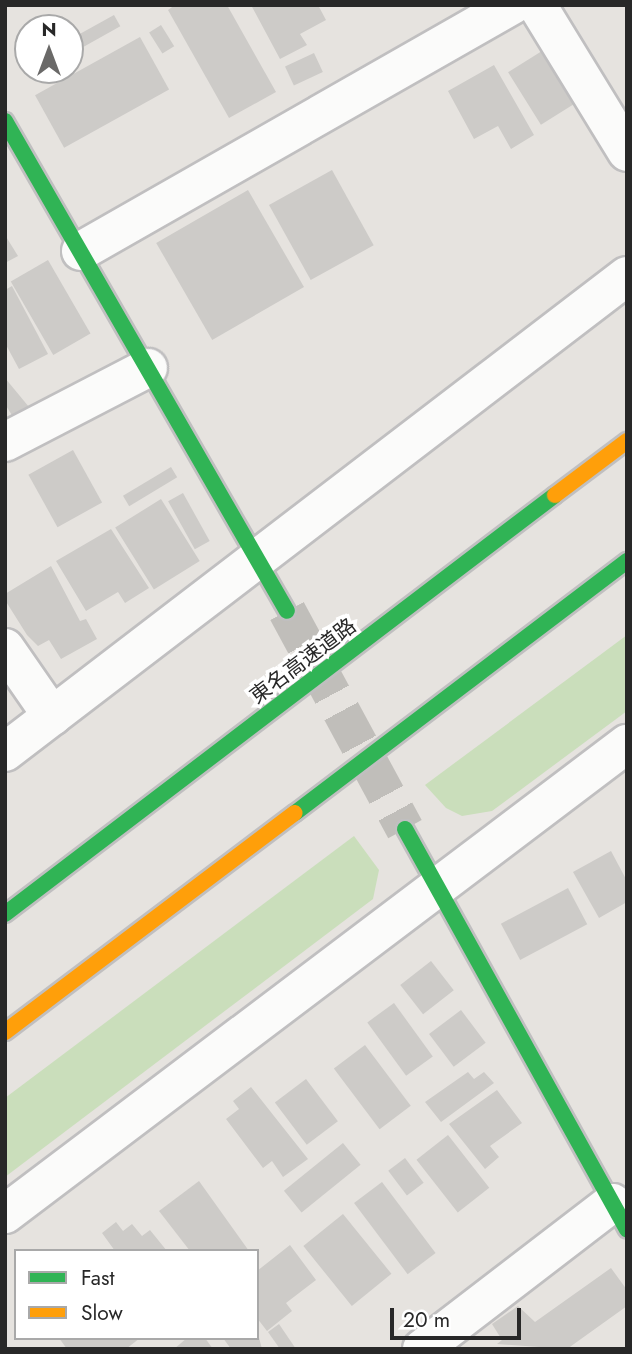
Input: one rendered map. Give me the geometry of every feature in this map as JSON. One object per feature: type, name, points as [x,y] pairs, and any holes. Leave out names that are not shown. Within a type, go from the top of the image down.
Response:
[{"type":"main road","points":[[5,121],[287,611]]},
{"type":"main road","name":"東名高速道路","points":[[5,914],[627,441]]},
{"type":"main road","points":[[5,1032],[627,561]]},
{"type":"main road","points":[[405,829],[620,1217]]},
{"type":"street","points":[[80,251],[513,5]]},
{"type":"street","points":[[537,5],[627,152]]},
{"type":"street","points":[[5,752],[627,276]]},
{"type":"street","points":[[5,442],[148,369]]},
{"type":"street","points":[[5,648],[52,716]]},
{"type":"street","points":[[5,1214],[627,744]]},
{"type":"street","points":[[422,1349],[620,1217]]},
{"type":"green space","points":[[627,635],[627,711],[492,811],[462,816],[446,808],[425,785]]},
{"type":"green space","points":[[354,836],[379,870],[373,899],[5,1177],[5,1098]]},
{"type":"building","points":[[175,5],[227,5],[276,92],[229,118],[168,10]]},
{"type":"building","points":[[251,5],[318,5],[326,20],[300,34],[307,45],[280,59]]},
{"type":"building","points":[[114,15],[120,26],[84,46],[84,32]]},
{"type":"building","points":[[161,25],[174,46],[162,54],[149,32]]},
{"type":"building","points":[[140,37],[169,89],[64,148],[35,95],[55,84],[84,84],[84,68]]},
{"type":"building","points":[[542,51],[575,104],[541,125],[508,72]]},
{"type":"building","points":[[314,53],[323,72],[294,86],[285,67]]},
{"type":"building","points":[[494,65],[534,135],[511,149],[498,126],[474,139],[448,91]]},
{"type":"building","points":[[332,170],[374,245],[311,280],[269,205]]},
{"type":"building","points":[[248,190],[304,287],[212,340],[156,243]]},
{"type":"building","points":[[5,235],[18,256],[5,263]]},
{"type":"building","points":[[48,260],[91,334],[53,355],[11,282]]},
{"type":"building","points":[[12,286],[48,354],[19,369],[5,343],[5,290]]},
{"type":"building","points":[[5,378],[29,407],[13,417],[5,404]]},
{"type":"building","points":[[73,450],[102,502],[57,527],[28,475]]},
{"type":"building","points":[[171,467],[177,477],[129,506],[123,496]]},
{"type":"building","points":[[183,493],[210,541],[195,549],[168,501]]},
{"type":"building","points":[[161,499],[200,561],[154,590],[115,528]]},
{"type":"building","points":[[111,529],[149,588],[125,603],[118,592],[86,611],[56,561]]},
{"type":"building","points":[[51,566],[80,621],[86,619],[97,639],[61,659],[49,640],[38,646],[27,635],[5,600],[5,594]]},
{"type":"building","points":[[611,851],[627,881],[627,902],[599,918],[573,872]]},
{"type":"building","points":[[568,888],[587,924],[520,960],[501,924]]},
{"type":"building","points":[[431,961],[454,990],[423,1014],[400,985]]},
{"type":"building","points":[[394,1003],[433,1056],[406,1076],[367,1022]]},
{"type":"building","points":[[461,1010],[486,1043],[454,1067],[429,1034]]},
{"type":"building","points":[[365,1045],[411,1106],[380,1129],[334,1068]]},
{"type":"building","points":[[468,1072],[474,1079],[484,1072],[494,1083],[441,1122],[425,1102]]},
{"type":"building","points":[[306,1079],[338,1121],[307,1145],[275,1102]]},
{"type":"building","points":[[251,1087],[308,1159],[283,1177],[272,1161],[263,1168],[226,1119],[239,1109],[233,1101]]},
{"type":"building","points":[[497,1090],[522,1123],[490,1146],[499,1157],[485,1169],[449,1124]]},
{"type":"building","points":[[448,1135],[489,1188],[458,1212],[416,1160]]},
{"type":"building","points":[[343,1143],[361,1165],[302,1213],[284,1191]]},
{"type":"building","points":[[405,1158],[424,1183],[407,1195],[388,1171]]},
{"type":"building","points":[[199,1181],[248,1249],[188,1249],[159,1211]]},
{"type":"building","points":[[382,1182],[436,1253],[408,1274],[354,1203]]},
{"type":"building","points":[[343,1214],[391,1274],[352,1306],[303,1246]]},
{"type":"building","points":[[116,1222],[123,1231],[132,1224],[142,1236],[150,1230],[165,1249],[114,1249],[102,1233]]},
{"type":"building","points":[[290,1245],[316,1280],[286,1303],[292,1311],[267,1331],[259,1321],[259,1269]]},
{"type":"building","points":[[611,1268],[627,1290],[627,1306],[567,1349],[497,1344],[502,1340],[492,1324],[518,1306],[535,1322]]},
{"type":"building","points":[[279,1324],[296,1349],[280,1349],[268,1332]]},
{"type":"building","points":[[259,1338],[262,1349],[231,1349],[224,1340],[259,1340]]},
{"type":"building","points":[[60,1340],[137,1340],[126,1349],[67,1349]]},
{"type":"building","points":[[185,1340],[206,1340],[213,1349],[174,1349]]},
{"type":"tunnel","points":[[287,611],[405,829]]},
{"type":"traffic: fast","points":[[5,121],[287,611]]},
{"type":"traffic: fast","points":[[5,914],[555,495]]},
{"type":"traffic: fast","points":[[295,813],[627,561]]},
{"type":"traffic: fast","points":[[405,829],[627,1230]]},
{"type":"traffic: slow","points":[[555,495],[627,441]]},
{"type":"traffic: slow","points":[[5,1032],[295,813]]}]
